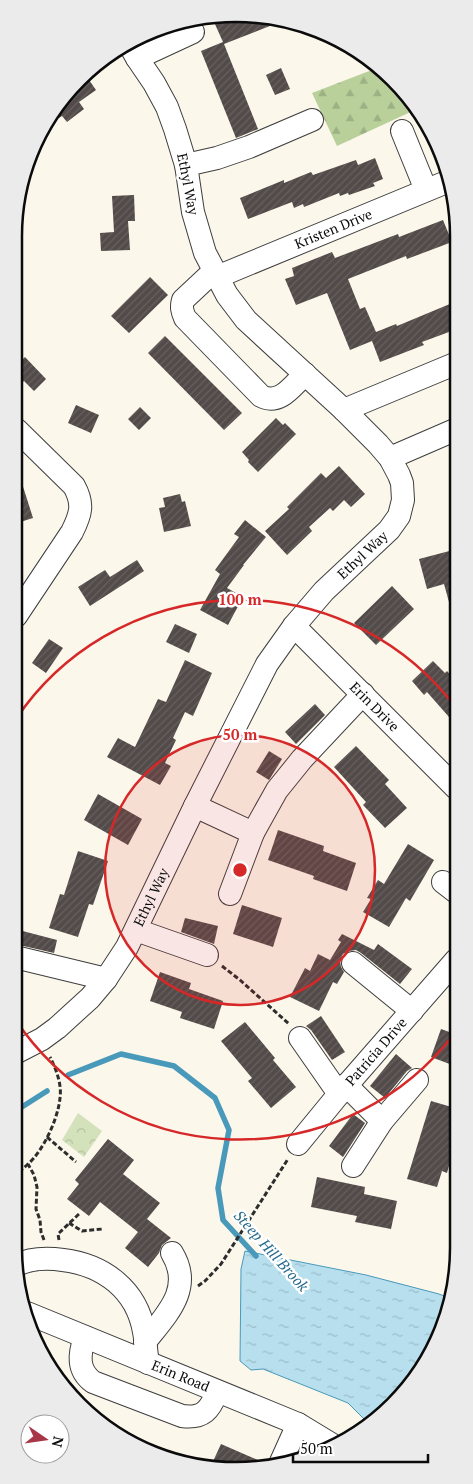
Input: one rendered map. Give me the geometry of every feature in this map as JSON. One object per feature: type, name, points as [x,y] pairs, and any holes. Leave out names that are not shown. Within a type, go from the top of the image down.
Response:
[{"type":"street","points":[[133,51],[194,32]]},
{"type":"street","name":"Ethyl Way","points":[[23,1048],[42,1039],[57,1028],[90,998],[106,979],[127,948],[259,678],[294,626],[324,591],[382,537],[399,516],[403,500],[402,484],[390,458],[344,410],[240,314],[227,295],[205,253],[193,212],[186,165],[167,107],[133,51]]},
{"type":"street","points":[[186,165],[216,158],[249,147],[312,120]]},
{"type":"street","points":[[402,131],[426,190]]},
{"type":"street","name":"Kristen Drive","points":[[216,274],[443,183]]},
{"type":"street","points":[[216,274],[183,300],[181,306],[185,318],[267,399],[276,399],[282,396],[305,374]]},
{"type":"street","points":[[344,410],[450,366]]},
{"type":"street","points":[[390,458],[450,432]]},
{"type":"street","points":[[23,436],[74,486],[79,496],[81,507],[79,519],[72,532],[23,606]]},
{"type":"street","name":"Erin Drive","points":[[294,626],[450,782]]},
{"type":"street","points":[[230,894],[253,833],[277,790],[302,759],[362,694]]},
{"type":"street","points":[[195,806],[253,833]]},
{"type":"street","points":[[136,930],[207,955]]},
{"type":"street","points":[[23,959],[106,979]]},
{"type":"street","points":[[353,963],[412,1011]]},
{"type":"street","name":"Patricia Drive","points":[[298,1144],[343,1089],[450,967]]},
{"type":"street","points":[[300,1038],[343,1089],[382,1120]]},
{"type":"street","points":[[353,1166],[382,1120],[417,1080]]},
{"type":"street","points":[[146,1352],[174,1305],[179,1292],[179,1267],[172,1253]]},
{"type":"street","points":[[23,1263],[32,1260],[50,1259],[68,1261],[83,1264],[106,1274],[128,1294],[136,1308],[142,1322],[146,1352]]},
{"type":"street","name":"Erin Road","points":[[34,1316],[85,1337],[146,1352],[217,1392],[298,1424],[326,1441]]},
{"type":"street","points":[[85,1337],[80,1353],[80,1364],[84,1373],[93,1382],[188,1417],[207,1411],[211,1407],[217,1392]]},
{"type":"street","points":[[284,1456],[298,1424]]},
{"type":"path","points":[[207,955],[240,980],[292,1026],[300,1038]]},
{"type":"path","points":[[23,1168],[39,1152],[57,1113],[60,1094],[58,1074]]},
{"type":"path","points":[[47,1137],[76,1162]]},
{"type":"path","points":[[179,1292],[189,1291],[205,1282],[220,1264],[298,1144]]},
{"type":"path","points":[[28,1164],[34,1175],[37,1187],[36,1209],[50,1259]]},
{"type":"path","points":[[58,1235],[80,1213]]},
{"type":"path","points":[[69,1223],[82,1231],[88,1232],[103,1229]]},
{"type":"green space","points":[[371,70],[388,85],[410,112],[337,146],[312,93]]},
{"type":"green space","points":[[78,1113],[102,1131],[84,1157],[62,1140]]},
{"type":"water","points":[[245,1251],[366,1275],[444,1296],[439,1316],[422,1355],[388,1399],[364,1419],[348,1403],[263,1369],[251,1370],[240,1361],[241,1269]]},
{"type":"building","points":[[236,22],[271,26],[224,44],[258,129],[236,138],[201,51],[223,42],[215,24]]},
{"type":"building","points":[[281,68],[290,89],[275,95],[266,75]]},
{"type":"building","points":[[90,81],[96,90],[79,102],[84,109],[67,122],[62,116],[59,118],[76,95]]},
{"type":"building","points":[[375,158],[383,179],[373,183],[375,186],[349,195],[348,193],[340,196],[339,193],[304,207],[303,204],[294,208],[292,202],[248,219],[240,198],[284,180],[284,183],[311,172],[313,175],[356,160],[358,165]]},
{"type":"building","points":[[134,195],[135,221],[128,221],[130,250],[101,251],[100,233],[114,232],[112,196]]},
{"type":"building","points":[[443,220],[450,237],[450,243],[407,259],[406,256],[348,279],[360,309],[365,307],[376,332],[396,324],[397,326],[450,304],[450,332],[422,342],[424,345],[380,362],[372,341],[350,350],[327,293],[296,305],[285,279],[294,276],[292,268],[332,252],[335,258],[398,234],[399,237]]},
{"type":"building","points":[[150,277],[168,295],[129,333],[111,316]]},
{"type":"building","points":[[165,336],[242,413],[224,430],[148,353]]},
{"type":"building","points":[[25,357],[46,379],[34,391],[23,382],[23,359]]},
{"type":"building","points":[[76,405],[99,415],[91,433],[68,423]]},
{"type":"building","points":[[140,407],[151,418],[139,430],[128,419]]},
{"type":"building","points":[[276,418],[283,425],[285,423],[296,434],[258,472],[248,462],[249,460],[242,452]]},
{"type":"building","points":[[339,466],[365,494],[351,507],[344,500],[333,511],[330,508],[309,527],[312,531],[287,555],[265,531],[289,509],[287,507],[321,473],[326,478]]},
{"type":"building","points":[[23,486],[33,518],[23,521]]},
{"type":"building","points":[[180,494],[182,502],[185,501],[191,526],[164,532],[159,508],[165,507],[163,498]]},
{"type":"building","points":[[245,520],[266,537],[227,588],[243,597],[228,625],[200,610],[220,574],[215,570],[239,537],[234,534]]},
{"type":"building","points":[[450,551],[450,606],[444,584],[427,589],[419,559]]},
{"type":"building","points":[[137,560],[144,571],[90,606],[78,587],[105,570],[110,577]]},
{"type":"building","points":[[392,586],[414,609],[376,645],[354,623]]},
{"type":"building","points":[[175,624],[197,634],[189,653],[166,642]]},
{"type":"building","points":[[49,639],[63,648],[46,673],[32,663]]},
{"type":"building","points":[[185,660],[212,673],[193,716],[185,712],[173,738],[176,740],[165,763],[171,766],[160,785],[107,757],[118,738],[135,747],[158,699],[166,702]]},
{"type":"building","points":[[433,661],[445,673],[447,671],[450,674],[450,718],[427,692],[424,695],[412,681]]},
{"type":"building","points":[[315,704],[325,715],[296,744],[285,732]]},
{"type":"building","points":[[356,746],[389,780],[385,784],[407,808],[385,828],[363,805],[366,802],[334,767]]},
{"type":"building","points":[[269,751],[282,759],[269,780],[256,772]]},
{"type":"building","points":[[98,794],[142,819],[128,845],[84,820]]},
{"type":"building","points":[[278,830],[324,846],[323,851],[356,863],[347,891],[313,879],[314,876],[268,860]]},
{"type":"building","points":[[408,844],[434,860],[410,901],[406,898],[389,927],[363,912],[371,899],[367,898],[378,880],[384,884]]},
{"type":"building","points":[[78,851],[108,861],[93,905],[89,904],[78,937],[49,928],[60,894],[64,895]]},
{"type":"building","points":[[242,905],[282,918],[273,947],[233,934]]},
{"type":"building","points":[[185,918],[218,926],[214,944],[181,932]]},
{"type":"building","points":[[23,931],[57,940],[54,953],[23,946]]},
{"type":"building","points":[[342,934],[374,950],[378,944],[412,969],[400,984],[361,953],[356,950],[349,951],[343,954],[340,960],[344,972],[337,984],[333,982],[319,1011],[290,997],[305,968],[310,971],[318,954],[330,960],[341,942],[338,940]]},
{"type":"building","points":[[160,972],[191,983],[189,989],[223,1001],[214,1029],[180,1018],[182,1012],[150,1001]]},
{"type":"building","points":[[321,1016],[345,1052],[332,1060],[311,1030],[306,1026]]},
{"type":"building","points":[[245,1022],[296,1087],[271,1108],[248,1081],[252,1078],[221,1041]]},
{"type":"building","points":[[441,1029],[450,1032],[450,1064],[431,1057]]},
{"type":"building","points":[[396,1054],[412,1068],[407,1071],[385,1098],[370,1086]]},
{"type":"building","points":[[431,1101],[450,1107],[450,1162],[447,1173],[442,1171],[437,1187],[407,1179]]},
{"type":"building","points":[[353,1114],[365,1123],[343,1157],[329,1146]]},
{"type":"building","points":[[108,1139],[134,1160],[123,1174],[160,1203],[147,1219],[171,1238],[162,1245],[159,1253],[148,1267],[125,1248],[138,1232],[100,1202],[89,1216],[67,1199],[79,1184],[75,1180]]},
{"type":"building","points":[[317,1177],[365,1187],[364,1194],[397,1201],[391,1229],[355,1222],[357,1216],[311,1207]]},
{"type":"building","points":[[221,1444],[259,1460],[236,1462],[214,1460]]},
{"type":"waterway","name":"Steep Hill Brook","points":[[68,1075],[121,1054],[174,1066],[215,1098],[229,1130],[218,1188],[223,1220],[256,1256]]},
{"type":"waterway","name":"Steep Hill Brook","points":[[23,1106],[47,1091]]}]
